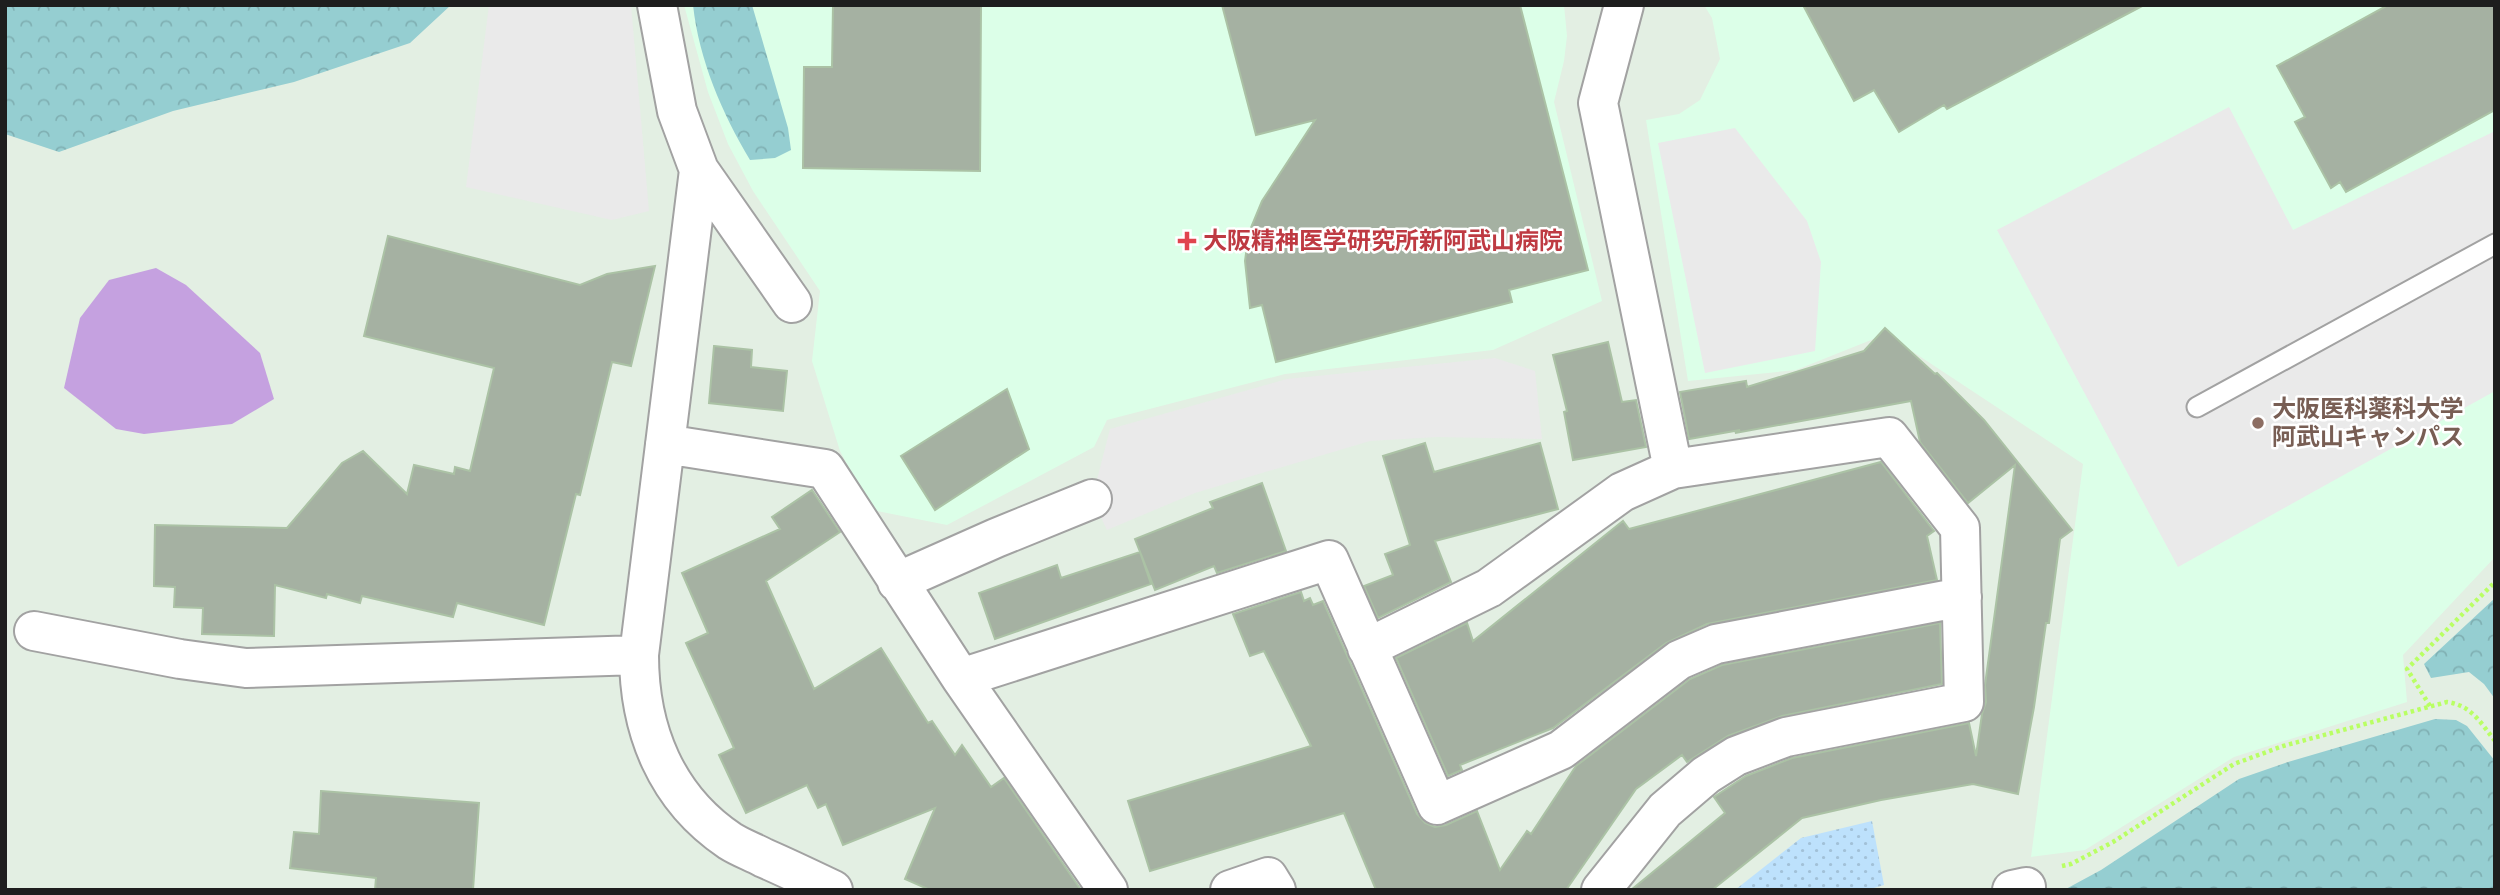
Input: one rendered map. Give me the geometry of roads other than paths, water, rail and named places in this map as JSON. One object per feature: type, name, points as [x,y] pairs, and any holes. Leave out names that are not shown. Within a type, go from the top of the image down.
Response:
[{"type":"street","points":[[657,5],[677,111],[699,170],[792,303]]},
{"type":"street","points":[[1625,5],[1598,103],[1673,468]]},
{"type":"street","points":[[699,170],[639,655],[641,704],[655,750],[679,793],[695,811],[732,842],[833,890]]},
{"type":"street","points":[[1367,648],[1489,588],[1622,492],[1673,468],[1889,437],[1960,528],[1964,702],[1786,737],[1736,756],[1699,780],[1665,810],[1601,890]]},
{"type":"street","points":[[665,444],[825,469],[961,678],[1108,890]]},
{"type":"street","points":[[897,582],[1092,499]]},
{"type":"street","points":[[961,678],[1329,561],[1437,805],[1561,750],[1679,660],[1697,651],[1962,597]]},
{"type":"street","points":[[34,631],[180,659],[246,668],[639,655]]},
{"type":"street","points":[[1230,890],[1268,877],[1276,890]]},
{"type":"lane","points":[[2197,407],[2495,244]]},
{"type":"place","name":"大阪精神医学研究所新阿武山病院","points":[[1187,241]]},
{"type":"place","name":"大阪医科薬科大学 阿武山キャンパス","points":[[2258,423]]}]
